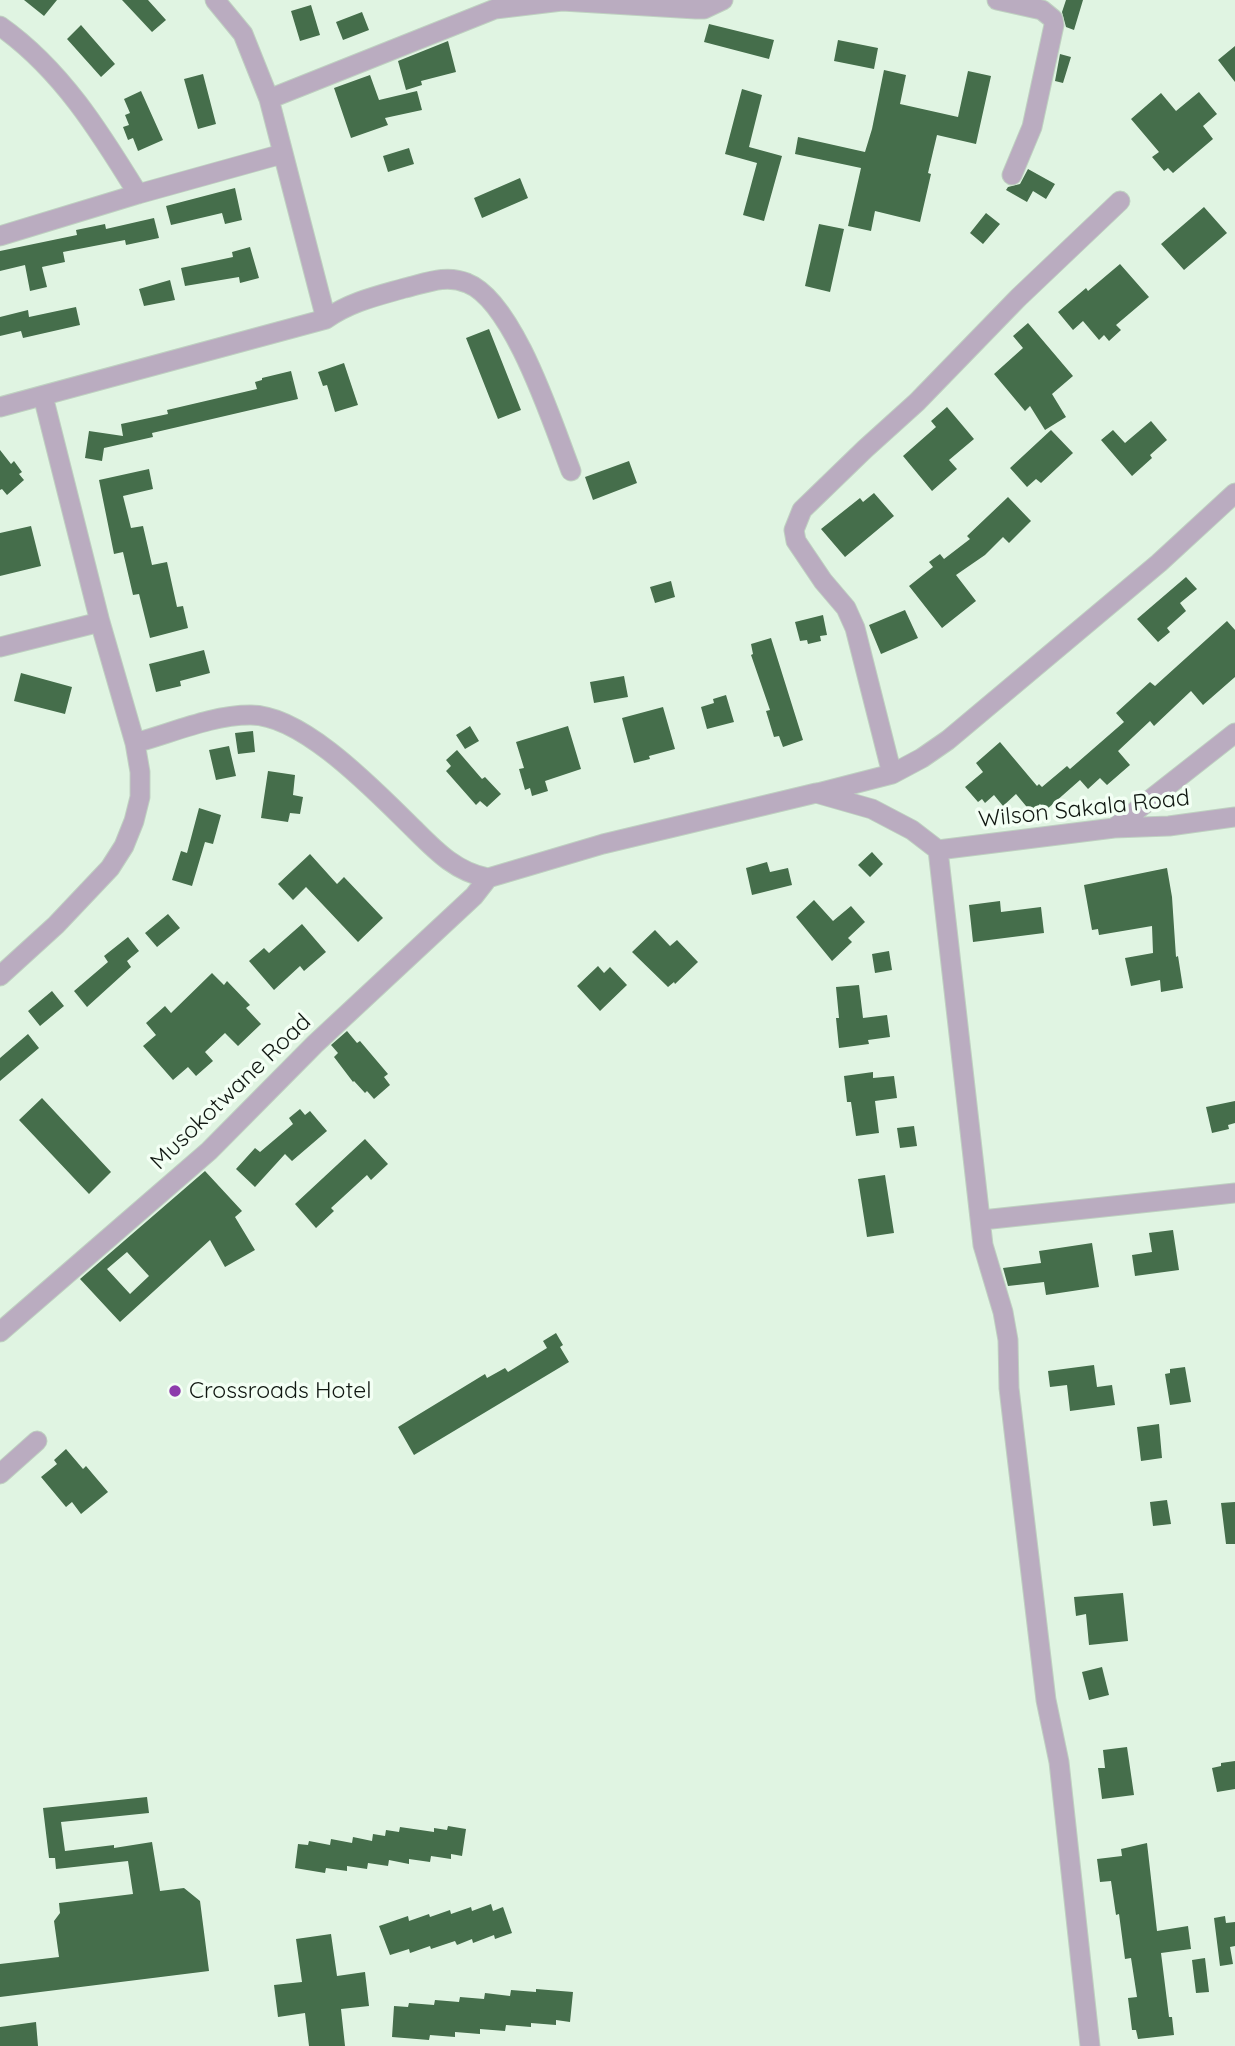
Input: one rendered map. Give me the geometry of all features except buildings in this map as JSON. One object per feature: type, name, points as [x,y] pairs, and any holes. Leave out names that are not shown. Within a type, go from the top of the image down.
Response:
[{"type":"street","points":[[215,0],[243,34],[269,99],[326,319]]},
{"type":"street","points":[[269,99],[491,5],[562,1],[704,9],[723,0]]},
{"type":"street","points":[[996,0],[1042,10],[1053,19],[1054,25],[1032,127],[1012,175]]},
{"type":"street","points":[[0,26],[23,42],[57,78],[102,137],[138,194]]},
{"type":"street","points":[[0,236],[282,154]]},
{"type":"street","points":[[891,774],[855,628],[846,608],[800,550],[793,530],[797,519],[802,510],[917,402],[1018,298],[1120,201]]},
{"type":"street","points":[[0,407],[326,319],[356,302],[445,278],[468,283],[487,297],[519,342],[571,471]]},
{"type":"street","points":[[0,976],[56,925],[110,868],[124,846],[140,797],[140,772],[135,743],[100,622],[43,396]]},
{"type":"street","points":[[135,743],[228,717],[252,714],[275,718],[327,750],[356,773],[450,863],[469,874],[488,878],[603,844],[891,774],[922,758],[948,740],[1159,563],[1235,493]]},
{"type":"street","points":[[0,647],[100,622]]},
{"type":"street","points":[[1114,828],[1235,733]]},
{"type":"street","points":[[816,793],[872,809],[912,831],[938,850],[983,1245],[1003,1312],[1008,1340],[1009,1388],[1046,1700],[1059,1762],[1090,2046]]},
{"type":"street","name":"Wilson Sakala Road","points":[[938,850],[1114,828],[1169,826],[1235,817]]},
{"type":"street","name":"Musokotwane Road","points":[[0,1332],[209,1151],[315,1045],[474,895],[488,878]]},
{"type":"street","points":[[982,1220],[1235,1193]]},
{"type":"street","points":[[0,1474],[37,1441]]},
{"type":"place","name":"Crossroads Hotel","points":[[175,1391]]}]
